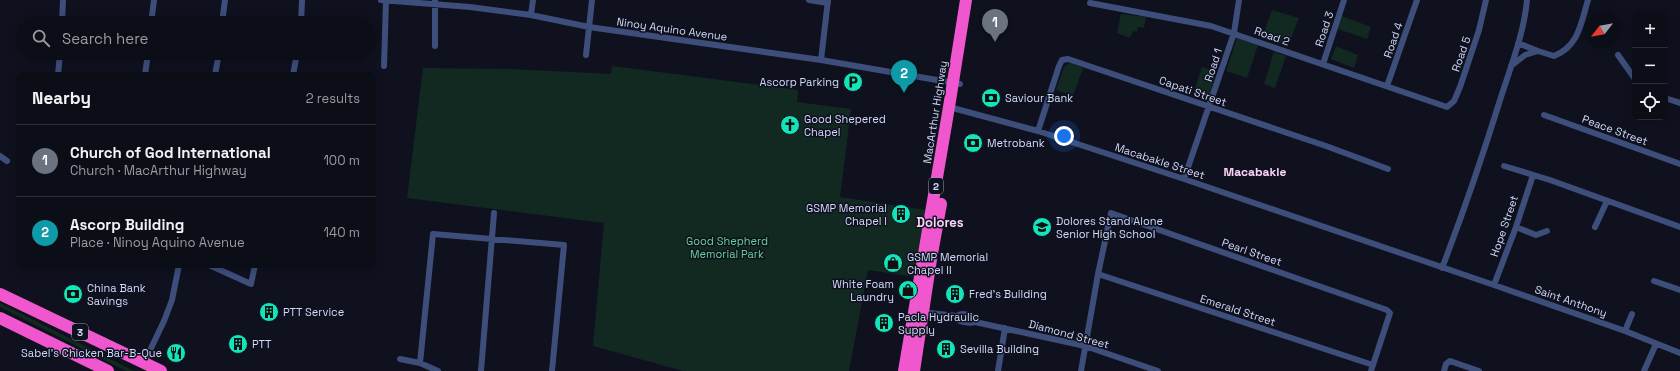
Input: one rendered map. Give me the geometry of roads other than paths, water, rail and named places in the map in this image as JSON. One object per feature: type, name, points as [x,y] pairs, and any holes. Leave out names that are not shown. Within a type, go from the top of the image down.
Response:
[{"type":"highway","name":"MacArthur Highway","points":[[957,83],[966,0]]},
{"type":"highway","name":"MacArthur Highway","points":[[904,371],[918,311],[957,83],[974,0]]},
{"type":"highway","name":"3","points":[[0,294],[161,371]]},
{"type":"highway","name":"MacArthur Highway","points":[[914,371],[918,311]]},
{"type":"highway","name":"3","points":[[0,318],[108,371]]},
{"type":"street","points":[[62,0],[62,16]]},
{"type":"street","points":[[153,16],[154,0]]},
{"type":"street","points":[[223,16],[225,0]]},
{"type":"street","points":[[301,16],[302,0]]},
{"type":"street","name":"Ninoy Aquino Avenue","points":[[381,0],[435,2],[531,15],[588,27],[822,60],[957,83]]},
{"type":"street","points":[[384,66],[386,0]]},
{"type":"street","points":[[470,7],[471,0]]},
{"type":"street","points":[[531,15],[533,0]]},
{"type":"street","points":[[586,55],[592,0]]},
{"type":"street","points":[[810,0],[828,1],[822,60]]},
{"type":"street","name":"Road 1","points":[[1184,179],[1234,33],[1239,0]]},
{"type":"street","name":"Road 3","points":[[1323,64],[1344,0]]},
{"type":"street","name":"Road 4","points":[[1387,86],[1417,0]]},
{"type":"street","name":"Road 5","points":[[1444,107],[1450,106],[1455,99],[1479,30],[1486,0]]},
{"type":"street","points":[[1442,268],[1469,197],[1511,66],[1526,14],[1527,0]]},
{"type":"street","points":[[1518,43],[1554,56],[1569,46],[1577,36],[1588,0]]},
{"type":"street","points":[[435,2],[435,46]]},
{"type":"street","name":"Road 2","points":[[1090,3],[1193,21],[1234,33],[1444,107]]},
{"type":"street","points":[[1511,66],[1526,55],[1538,51]]},
{"type":"street","points":[[1618,55],[1632,75]]},
{"type":"street","name":"Capati Street","points":[[1038,130],[1059,66],[1065,58],[1388,168]]},
{"type":"street","points":[[58,72],[59,60]]},
{"type":"street","points":[[145,72],[147,60]]},
{"type":"street","points":[[215,72],[217,60]]},
{"type":"street","points":[[294,72],[296,60]]},
{"type":"street","points":[[1668,99],[1680,103]]},
{"type":"street","name":"Macabakle Street","points":[[953,108],[1038,130],[1454,272]]},
{"type":"street","name":"Peace Street","points":[[1544,115],[1680,164]]},
{"type":"street","points":[[0,156],[7,161]]},
{"type":"street","points":[[1504,166],[1680,227]]},
{"type":"street","name":"Hope Street","points":[[1494,285],[1516,227],[1532,175]]},
{"type":"street","points":[[1594,227],[1607,201]]},
{"type":"street","name":"Pearl Street","points":[[1098,274],[1111,212],[1387,310],[1390,313],[1372,368]]},
{"type":"street","points":[[481,371],[494,213]]},
{"type":"street","points":[[1516,227],[1536,235],[1546,231]]},
{"type":"street","points":[[420,364],[433,234],[564,245],[552,371]]},
{"type":"street","points":[[144,363],[172,300],[177,268]]},
{"type":"street","points":[[216,268],[251,284],[254,268]]},
{"type":"street","name":"Saint Anthony","points":[[1454,272],[1625,331],[1680,353]]},
{"type":"street","points":[[1081,371],[1098,274]]},
{"type":"street","name":"Emerald Street","points":[[1098,274],[1372,368]]},
{"type":"street","points":[[1654,281],[1680,290]]},
{"type":"street","name":"Diamond Street","points":[[918,311],[957,316],[960,321],[970,323],[975,322],[1085,346],[1158,371]]},
{"type":"street","points":[[1625,331],[1632,314]]},
{"type":"street","points":[[998,371],[1005,328]]},
{"type":"street","points":[[1644,371],[1656,344]]},
{"type":"street","points":[[400,359],[420,364],[438,371]]},
{"type":"street","points":[[1444,371],[1446,364],[1450,361],[1479,371]]},
{"type":"place","name":"Church of God International","points":[[995,42]]},
{"type":"place","name":"Ascorp Parking","points":[[853,82]]},
{"type":"place","name":"Ascorp Building","points":[[904,93]]},
{"type":"place","name":"Saviour Bank","points":[[991,98]]},
{"type":"place","name":"Good Shepered Chapel","points":[[790,125]]},
{"type":"place","name":"Metrobank","points":[[973,143]]},
{"type":"place","name":"GSMP Memorial Chapel I","points":[[901,214]]},
{"type":"place","name":"Dolores Stand Alone Senior High School","points":[[1042,227]]},
{"type":"place","name":"GSMP Memorial Chapel II","points":[[893,263]]},
{"type":"place","name":"White Foam Laundry","points":[[908,290]]},
{"type":"place","name":"China Bank Savings","points":[[73,294]]},
{"type":"place","name":"Fred's Building","points":[[955,294]]},
{"type":"place","name":"PTT Service","points":[[269,312]]},
{"type":"place","name":"Pacla Hydraulic Supply","points":[[884,323]]},
{"type":"place","name":"PTT","points":[[238,344]]},
{"type":"place","name":"Sevilla Building","points":[[946,349]]},
{"type":"place","name":"Sabel's Chicken Bar-B-Que","points":[[176,353]]},
{"type":"district","name":"Macabakle","points":[[1255,172]]},
{"type":"district","name":"Dolores","points":[[940,222]]},
{"type":"park label","name":"Good Shepherd Memorial Park","points":[[727,247]]}]
